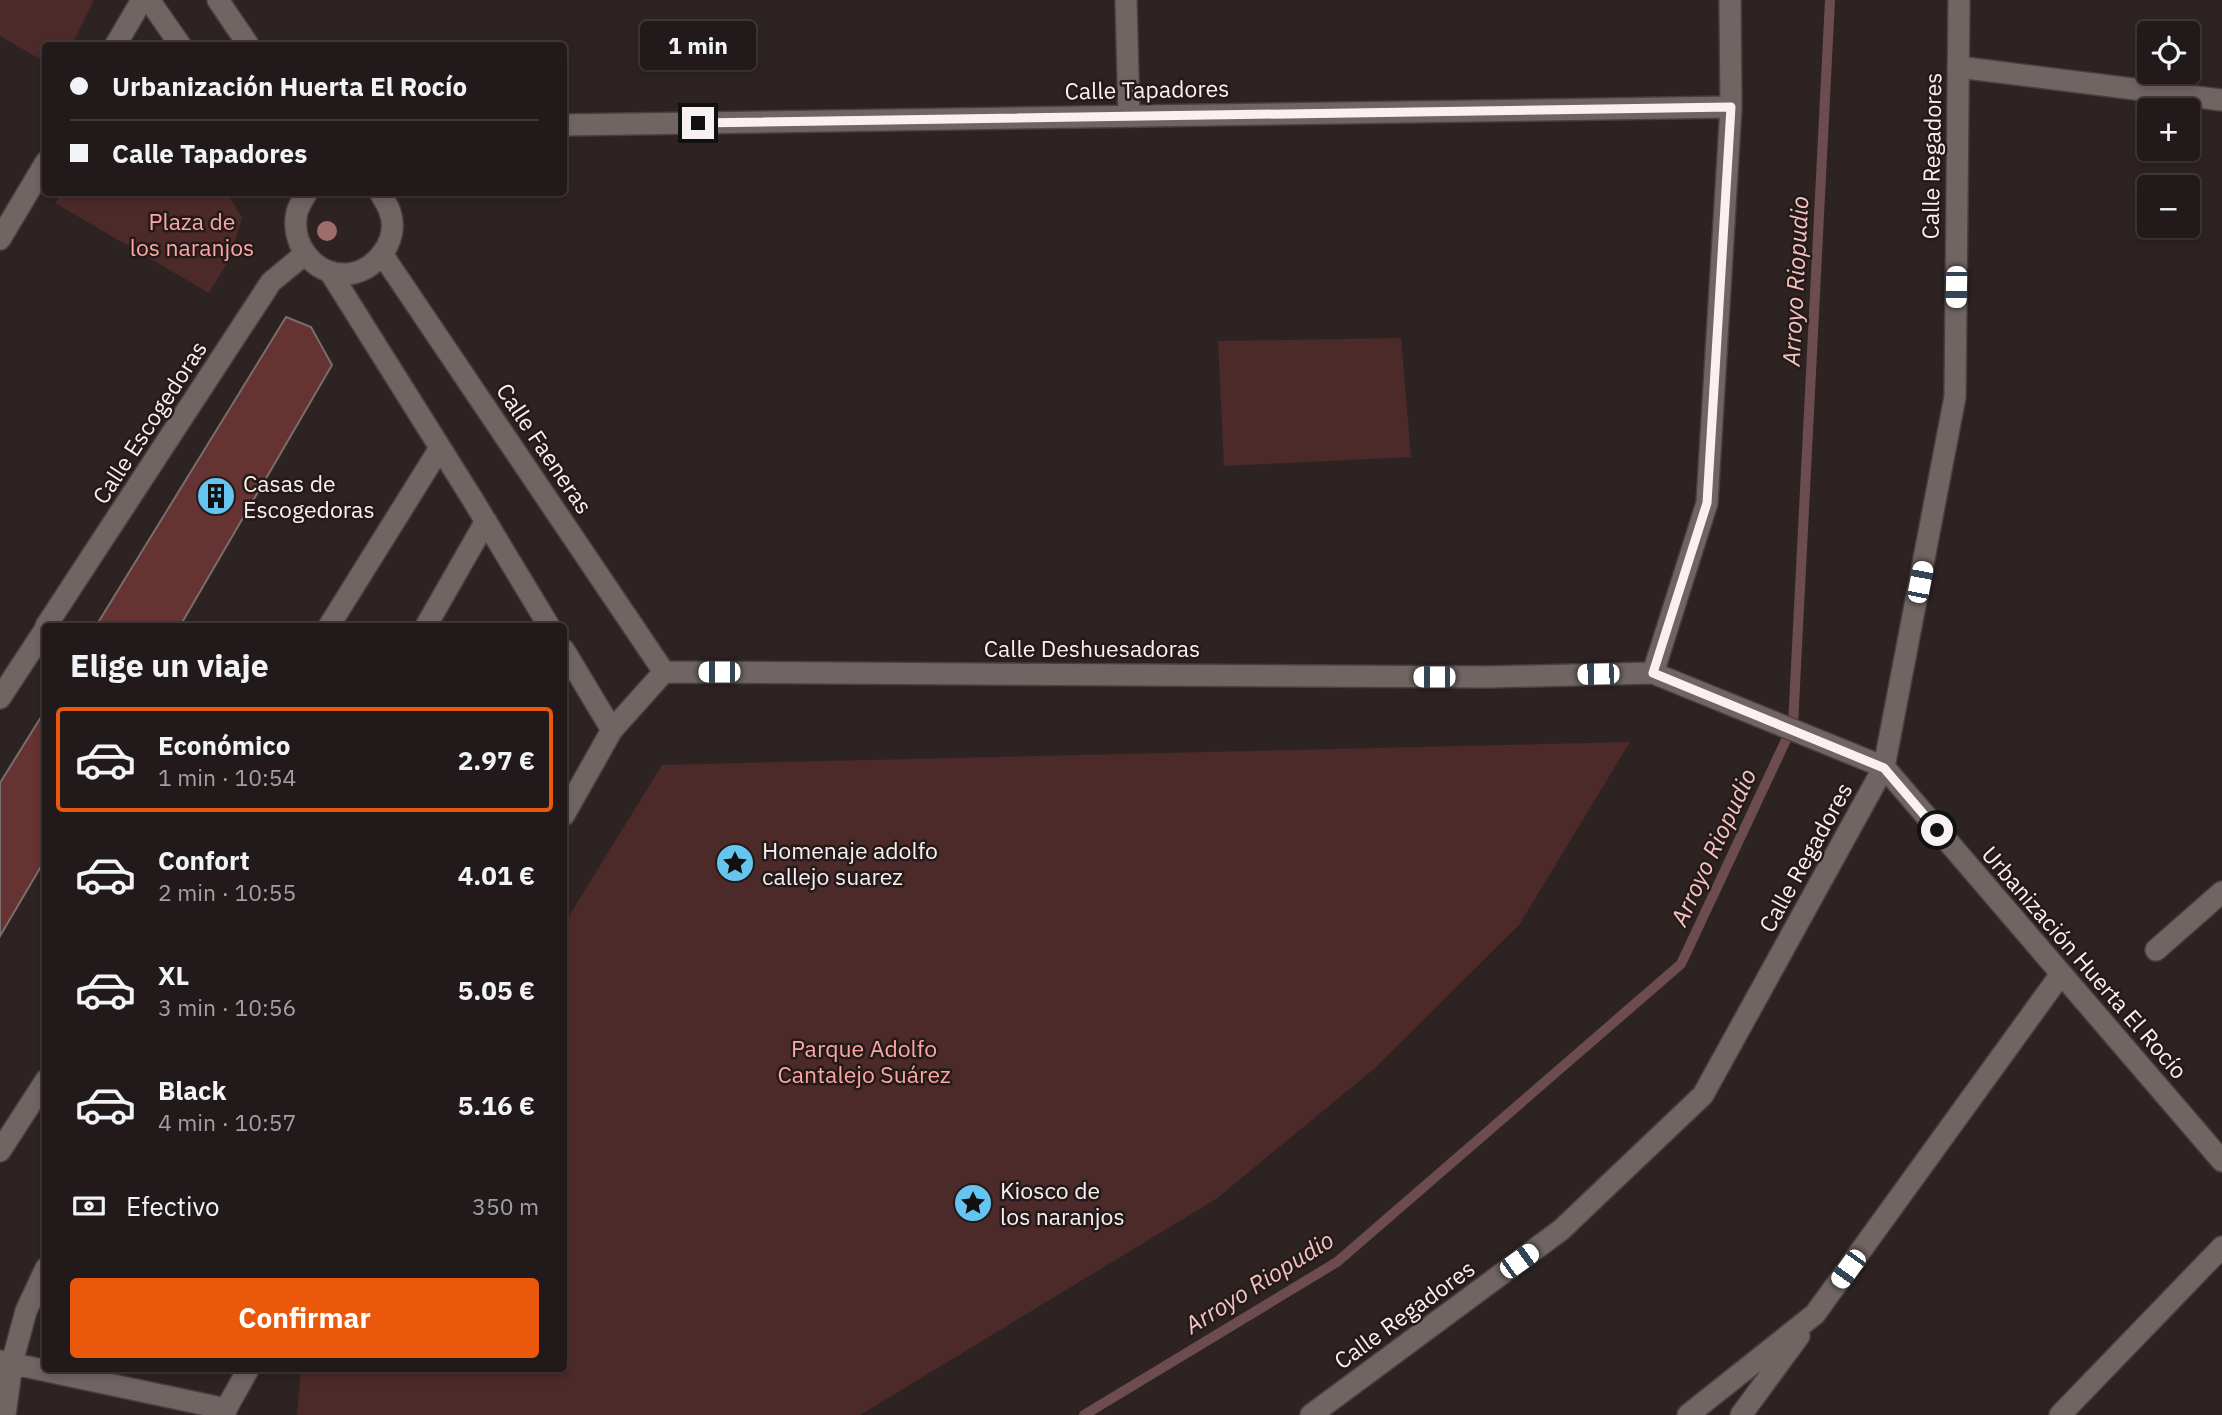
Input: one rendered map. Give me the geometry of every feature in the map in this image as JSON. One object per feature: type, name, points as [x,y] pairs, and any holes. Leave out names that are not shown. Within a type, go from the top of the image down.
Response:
[{"type":"street","points":[[117,42],[142,0]]},
{"type":"street","points":[[149,0],[178,42]]},
{"type":"street","points":[[219,0],[246,42]]},
{"type":"street","points":[[1126,0],[1129,116]]},
{"type":"street","points":[[1653,673],[1707,503],[1731,107],[1730,0]]},
{"type":"street","name":"Calle Regadores","points":[[1311,1415],[1561,1230],[1703,1095],[1884,768],[1955,397],[1959,0]]},
{"type":"street","points":[[1958,67],[2222,100]]},
{"type":"street","name":"Calle Tapadores","points":[[567,125],[1731,107]]},
{"type":"street","points":[[0,239],[42,169]]},
{"type":"street","points":[[297,198],[295,226],[298,242],[305,254],[330,272],[347,274],[363,270],[382,254],[390,240],[390,212],[382,196]]},
{"type":"street","name":"Calle Escogedoras","points":[[49,623],[271,282],[305,254]]},
{"type":"street","name":"Calle Faeneras","points":[[382,254],[664,672]]},
{"type":"street","points":[[330,272],[548,623]]},
{"type":"street","points":[[332,623],[440,448]]},
{"type":"street","points":[[428,623],[486,521]]},
{"type":"street","name":"Calle Escogedoras","points":[[0,698],[42,633]]},
{"type":"street","points":[[567,655],[612,730]]},
{"type":"street","points":[[567,810],[612,730],[664,672]]},
{"type":"street","name":"Calle Deshuesadoras","points":[[664,672],[1475,677],[1653,673],[1842,750]]},
{"type":"street","name":"Urbanización Huerta El Rocío","points":[[1842,750],[1884,768],[2222,1161]]},
{"type":"street","points":[[2156,950],[2222,892]]},
{"type":"street","points":[[1741,1415],[2062,974]]},
{"type":"street","points":[[0,1150],[42,1086]]},
{"type":"street","points":[[2060,1415],[2222,1247]]},
{"type":"street","points":[[5,1415],[6,1362],[42,1277]]},
{"type":"street","points":[[1688,1415],[1815,1314]]},
{"type":"street","points":[[6,1362],[42,1370]]},
{"type":"street","points":[[50,1372],[226,1412],[247,1372]]},
{"type":"green space","points":[[0,0],[94,0],[73,42],[42,42],[42,60],[0,36]]},
{"type":"green space","name":"Plaza de los naranjos","points":[[60,196],[229,196],[242,218],[229,260],[209,293],[55,203]]},
{"type":"green space","points":[[1401,338],[1411,457],[1224,466],[1218,341]]},
{"type":"green space","name":"Parque Adolfo Cantalejo Suárez","points":[[1630,742],[1519,925],[1375,1068],[1216,1199],[860,1415],[297,1415],[301,1372],[567,1372],[567,919],[662,765]]},
{"type":"building","name":"Casas de Escogedoras","points":[[286,317],[311,327],[332,365],[182,623],[98,623]]},
{"type":"building","points":[[42,715],[42,865],[0,936],[0,783]]},
{"type":"waterway","name":"Arroyo Riopudio","points":[[1084,1415],[1337,1262],[1681,964],[1793,725],[1830,0]]},
{"type":"place","name":"Casas de Escogedoras","points":[[216,496]]},
{"type":"place","name":"Homenaje adolfo callejo suarez","points":[[735,863]]},
{"type":"place","name":"Kiosco de los naranjos","points":[[973,1203]]},
{"type":"route","points":[[698,123],[1731,107],[1707,503],[1653,673],[1884,768],[1937,830]]}]
